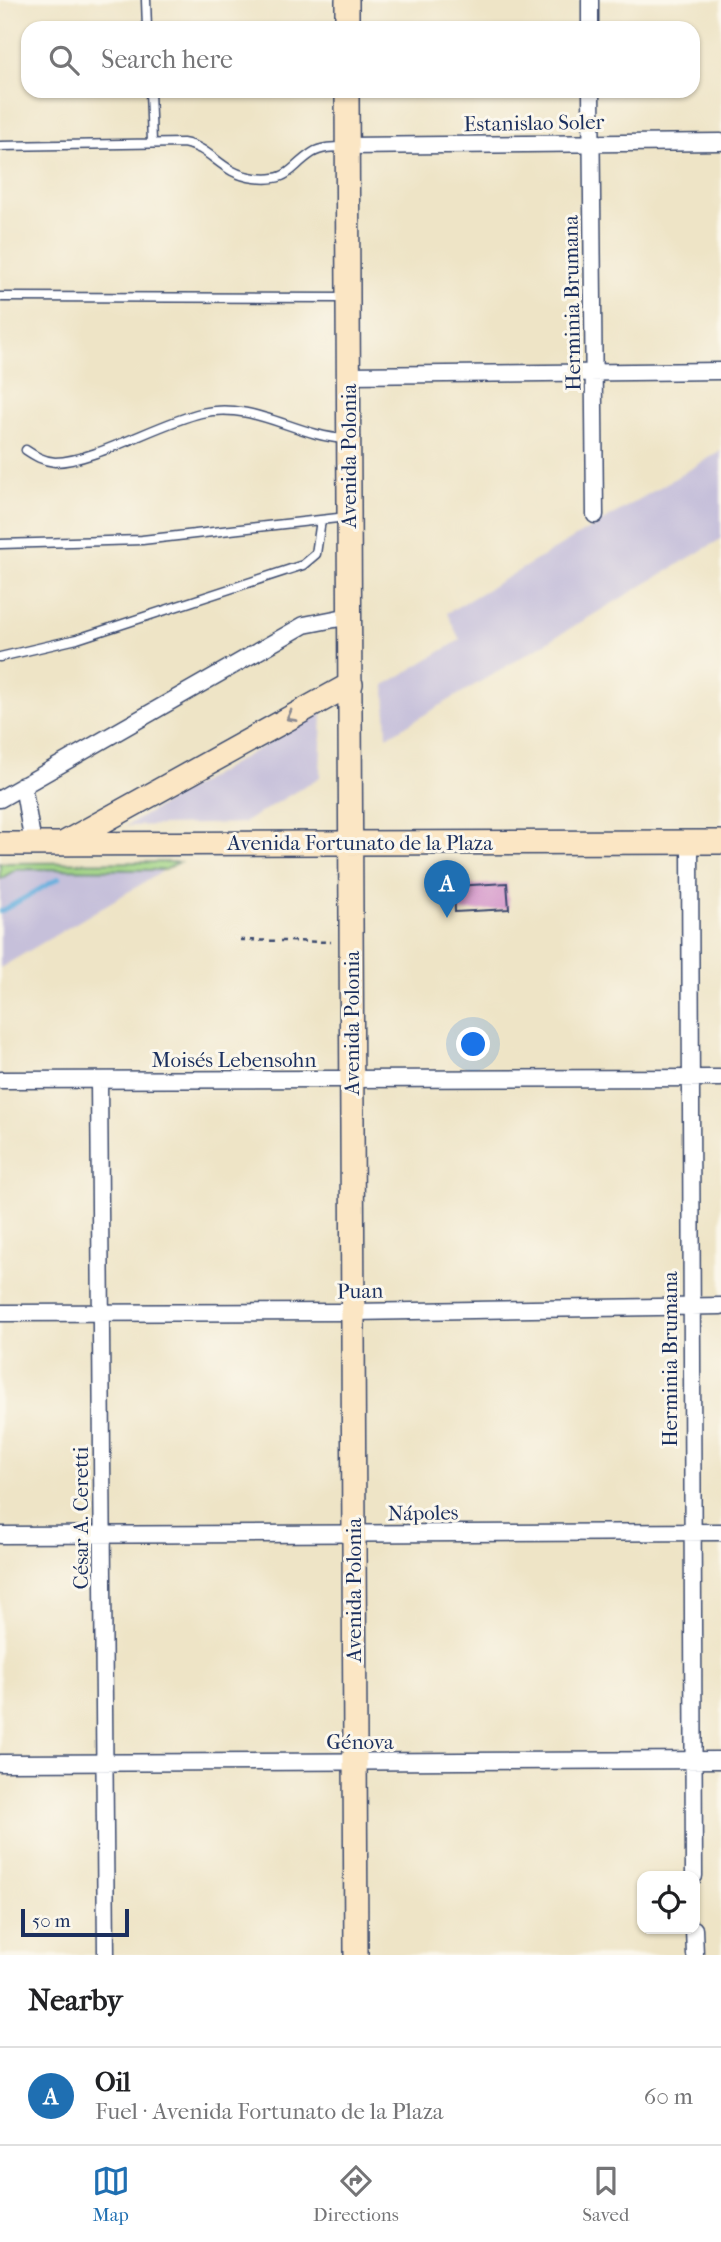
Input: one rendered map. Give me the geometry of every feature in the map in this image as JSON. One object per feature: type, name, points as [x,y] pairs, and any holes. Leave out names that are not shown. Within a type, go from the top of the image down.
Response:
[{"type":"main road","points":[[346,0],[347,21]]},
{"type":"main road","name":"Avenida Polonia","points":[[347,98],[356,1955]]},
{"type":"main road","points":[[63,844],[351,684]]},
{"type":"main road","name":"Avenida Fortunato de la Plaza","points":[[0,844],[721,842]]},
{"type":"street","points":[[590,0],[590,21]]},
{"type":"street","name":"Herminia Brumana","points":[[591,98],[595,515]]},
{"type":"street","name":"Estanislao Soler","points":[[348,146],[721,142]]},
{"type":"street","points":[[349,374],[721,371]]},
{"type":"street","points":[[0,799],[304,625],[350,616]]},
{"type":"street","points":[[23,785],[33,844]]},
{"type":"street","name":"Herminia Brumana","points":[[690,842],[694,1871]]},
{"type":"street","name":"Moisés Lebensohn","points":[[0,1080],[721,1078]]},
{"type":"street","name":"César A. Ceretti","points":[[99,1081],[106,1955]]},
{"type":"street","name":"Puan","points":[[0,1313],[354,1312],[721,1306]]},
{"type":"street","name":"Nápoles","points":[[0,1535],[721,1532]]},
{"type":"street","name":"Génova","points":[[0,1763],[721,1760]]},
{"type":"street","points":[[694,1934],[695,1955]]},
{"type":"lane","points":[[146,0],[147,21]]},
{"type":"lane","points":[[150,98],[152,142]]},
{"type":"lane","points":[[0,146],[152,142],[196,145],[228,170],[257,178],[282,177],[296,169],[314,151],[348,146]]},
{"type":"lane","points":[[0,297],[348,298]]},
{"type":"lane","points":[[26,450],[40,459],[55,462],[76,459],[174,420],[228,410],[254,412],[326,438],[349,439]]},
{"type":"lane","points":[[0,544],[142,540],[350,517]]},
{"type":"lane","points":[[0,657],[128,624],[303,565],[316,554],[321,520]]},
{"type":"path","points":[[240,940],[352,942]]},
{"type":"shaded area","points":[[721,451],[721,539],[387,737],[385,685],[460,640],[447,613]]},
{"type":"shaded area","points":[[322,712],[320,777],[243,823],[126,826]]},
{"type":"shaded area","points":[[17,869],[165,870],[0,968],[0,879]]},
{"type":"green space","points":[[179,862],[165,870],[17,869],[0,879],[0,863]]},
{"type":"building","points":[[507,883],[509,909],[455,912],[454,886]]},
{"type":"waterway","points":[[0,912],[59,878]]},
{"type":"place","name":"Oil","points":[[447,918]]}]
